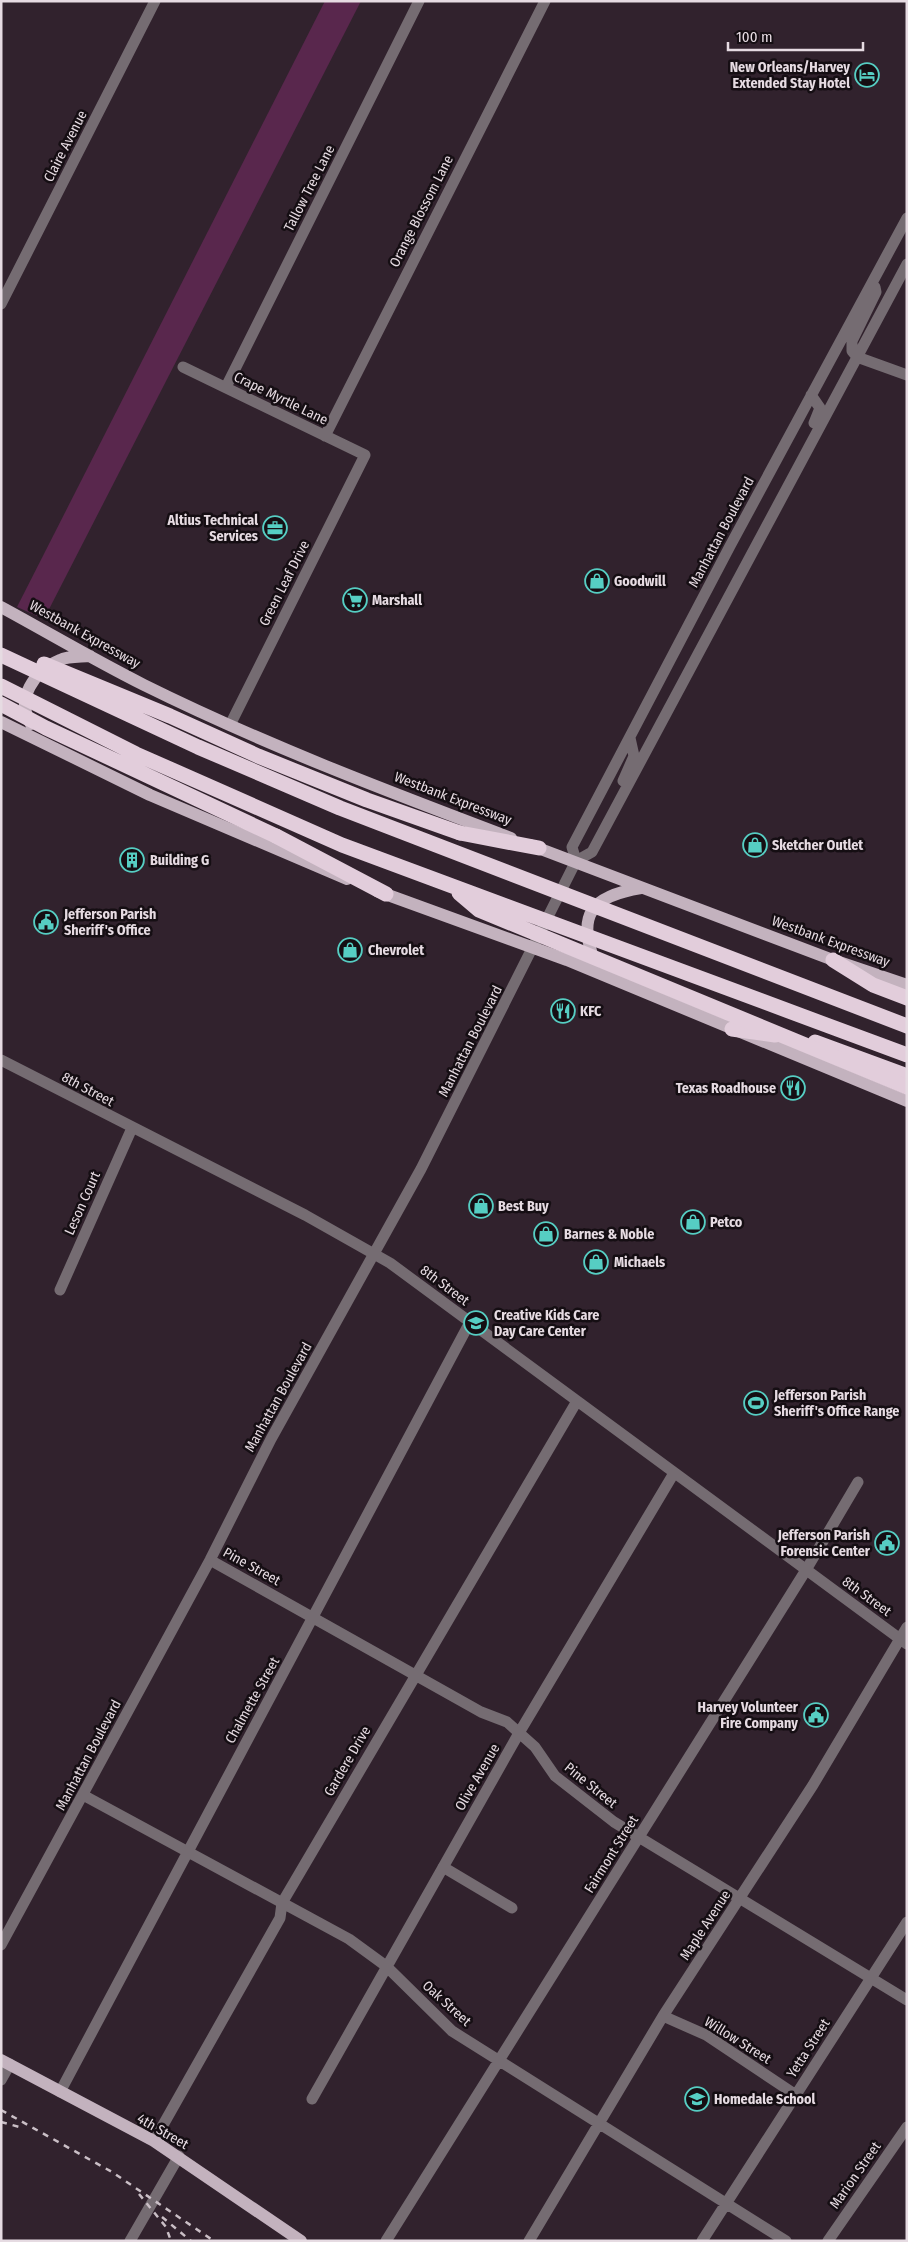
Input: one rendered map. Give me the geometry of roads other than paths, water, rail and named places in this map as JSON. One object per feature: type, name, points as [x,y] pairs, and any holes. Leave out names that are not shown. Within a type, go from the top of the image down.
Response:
[{"type":"highway","points":[[1,654],[22,655],[170,716],[258,756],[367,800],[460,833],[539,848]]},
{"type":"highway","points":[[1,654],[198,747],[340,808],[907,1026]]},
{"type":"highway","points":[[1,686],[136,754],[342,845],[907,1055]]},
{"type":"highway","points":[[1,704],[46,728],[276,836],[386,894]]},
{"type":"highway","points":[[448,884],[479,910],[907,1087]]},
{"type":"highway","points":[[833,960],[873,985],[907,998]]},
{"type":"highway","points":[[732,1029],[810,1040],[907,1076]]},
{"type":"main road","name":"Westbank Expressway","points":[[1,607],[144,685],[230,724],[416,802],[576,861],[640,888],[833,960],[907,985]]},
{"type":"main road","points":[[44,743],[30,722],[24,704],[25,696],[35,678],[50,665],[62,659],[90,656]]},
{"type":"main road","points":[[1,722],[150,795],[319,869],[600,974],[907,1101]]},
{"type":"main road","points":[[600,974],[588,941],[587,929],[590,915],[598,902],[606,897],[618,892],[640,888]]},
{"type":"main road","name":"4th Street","points":[[6,2062],[179,2156],[301,2241]]},
{"type":"street","name":"Claire Avenue","points":[[1,304],[155,1]]},
{"type":"street","name":"Tallow Tree Lane","points":[[226,387],[419,1]]},
{"type":"street","name":"Orange Blossom Lane","points":[[325,436],[540,3]]},
{"type":"street","name":"Manhattan Boulevard","points":[[576,861],[572,847],[907,218]]},
{"type":"street","name":"Manhattan Boulevard","points":[[1,1945],[210,1560],[271,1439],[421,1169],[534,948],[576,861],[592,852],[907,264]]},
{"type":"street","points":[[874,280],[876,292],[852,341],[852,351],[857,357],[907,375]]},
{"type":"street","name":"Crape Myrtle Lane","points":[[183,367],[365,455]]},
{"type":"street","points":[[794,475],[793,468],[796,457],[820,411],[818,404],[811,396]]},
{"type":"street","name":"Green Leaf Drive","points":[[230,724],[365,455]]},
{"type":"street","points":[[627,787],[623,778],[634,756],[630,738]]},
{"type":"street","name":"8th Street","points":[[1,1060],[305,1215],[374,1254],[470,1322],[903,1642]]},
{"type":"street","name":"Leson Court","points":[[60,1290],[132,1128]]},
{"type":"street","name":"Chalmette Street","points":[[60,2092],[470,1322]]},
{"type":"street","name":"Gardere Drive","points":[[154,2141],[280,1918],[282,1902],[577,1401]]},
{"type":"street","name":"Olive Avenue","points":[[312,2099],[519,1733],[674,1473]]},
{"type":"street","name":"Fairmont Street","points":[[386,2241],[806,1570],[858,1482]]},
{"type":"street","name":"Pine Street","points":[[210,1560],[481,1712],[507,1722],[535,1747],[555,1776],[614,1822],[907,2000]]},
{"type":"street","name":"Maple Avenue","points":[[531,2240],[663,2016],[740,1900],[903,1642],[907,1627]]},
{"type":"street","name":"Oak Street","points":[[83,1795],[349,1939],[386,1966],[452,2031],[786,2241]]},
{"type":"street","points":[[443,1866],[512,1908]]},
{"type":"street","name":"Yetta Street","points":[[702,2241],[907,1922]]},
{"type":"street","name":"Willow Street","points":[[663,2016],[706,2035],[796,2095]]},
{"type":"street","points":[[1,2080],[6,2062]]},
{"type":"street","name":"Marion Street","points":[[828,2241],[907,2127]]},
{"type":"street","points":[[130,2241],[179,2156]]},
{"type":"railway","points":[[1,2110],[112,2172],[214,2241]]},
{"type":"railway","points":[[1,2122],[23,2128]]},
{"type":"railway","points":[[139,2194],[166,2227],[171,2241]]},
{"type":"railway","points":[[162,2217],[191,2241]]},
{"type":"place","name":"New Orleans/Harvey Extended Stay Hotel","points":[[867,75]]},
{"type":"place","name":"Altius Technical Services","points":[[275,528]]},
{"type":"place","name":"Goodwill","points":[[597,581]]},
{"type":"place","name":"Marshall","points":[[355,600]]},
{"type":"place","name":"Sketcher Outlet","points":[[755,845]]},
{"type":"place","name":"Building G","points":[[132,860]]},
{"type":"place","name":"Jefferson Parish Sheriff's Office","points":[[46,922]]},
{"type":"place","name":"Chevrolet","points":[[350,950]]},
{"type":"place","name":"KFC","points":[[563,1011]]},
{"type":"place","name":"Texas Roadhouse","points":[[793,1088]]},
{"type":"place","name":"Best Buy","points":[[481,1206]]},
{"type":"place","name":"Petco","points":[[693,1222]]},
{"type":"place","name":"Barnes & Noble","points":[[546,1234]]},
{"type":"place","name":"Michaels","points":[[596,1262]]},
{"type":"place","name":"Creative Kids Care Day Care Center","points":[[476,1323]]},
{"type":"place","name":"Jefferson Parish Sheriff's Office Range","points":[[756,1403]]},
{"type":"place","name":"Jefferson Parish Forensic Center","points":[[887,1543]]},
{"type":"place","name":"Harvey Volunteer Fire Company","points":[[816,1715]]},
{"type":"place","name":"Homedale School","points":[[697,2099]]}]
